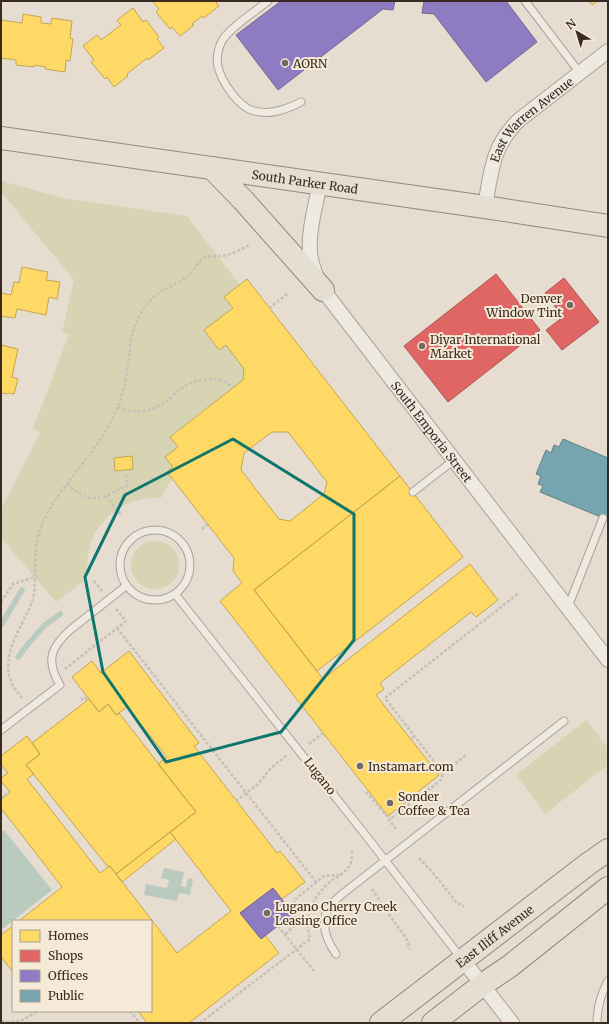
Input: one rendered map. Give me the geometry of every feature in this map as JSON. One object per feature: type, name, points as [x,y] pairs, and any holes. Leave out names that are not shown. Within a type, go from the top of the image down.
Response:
[{"type":"main road","name":"South Parker Road","points":[[1,138],[320,183],[608,226]]},
{"type":"main road","points":[[212,168],[248,204],[323,290]]},
{"type":"main road","name":"East Iliff Avenue","points":[[381,1023],[608,850]]},
{"type":"main road","points":[[433,1023],[482,985],[510,966],[608,888]]},
{"type":"street","name":"East Warren Avenue","points":[[485,207],[491,171],[497,151],[505,136],[519,120],[608,51]]},
{"type":"street","name":"South Emporia Street","points":[[320,183],[311,228],[310,250],[313,268],[323,290],[608,660]]},
{"type":"street","points":[[463,960],[512,1023]]},
{"type":"lane","points":[[268,1],[232,29],[222,40],[217,58],[218,66],[224,81],[233,95],[250,109],[273,112],[285,109],[300,102]]},
{"type":"lane","points":[[525,1],[580,73]]},
{"type":"lane","points":[[413,492],[454,460]]},
{"type":"lane","points":[[568,607],[603,518]]},
{"type":"lane","points":[[149,531],[159,531],[173,535],[178,539],[188,554],[189,575],[176,594],[166,598],[150,600],[136,595],[126,586],[120,572],[121,558],[125,547],[133,538],[149,531]]},
{"type":"lane","points":[[1,730],[60,685],[53,671],[52,660],[54,650],[59,641],[70,630],[126,586]]},
{"type":"lane","name":"Lugano","points":[[176,594],[463,960]]},
{"type":"lane","points":[[336,954],[328,942],[325,932],[325,921],[328,908],[341,895],[564,721]]},
{"type":"lane","points":[[597,1023],[600,1000],[608,981]]},
{"type":"path","points":[[30,708],[10,680],[8,662],[12,644],[33,599],[35,588],[36,548],[39,532],[53,504],[99,441],[118,408],[124,387],[132,333],[137,320],[150,301],[162,290],[190,275],[200,260],[205,257],[227,255],[237,252],[249,245]]},
{"type":"path","points":[[269,308],[286,294]]},
{"type":"path","points":[[118,408],[134,412],[144,412],[154,409],[183,387],[196,381],[218,379],[225,381],[233,388]]},
{"type":"path","points":[[67,484],[83,496],[92,498],[106,496],[127,486],[126,474]]},
{"type":"path","points":[[106,496],[122,516]]},
{"type":"path","points":[[202,529],[208,524]]},
{"type":"path","points":[[1,602],[13,584],[35,577]]},
{"type":"path","points":[[55,676],[126,621],[94,581]]},
{"type":"path","points":[[443,773],[385,698],[519,594]]},
{"type":"path","points":[[117,628],[316,882]]},
{"type":"path","points":[[81,700],[85,697],[87,700]]},
{"type":"path","points":[[236,801],[258,784],[276,764],[287,756],[307,746],[323,733]]},
{"type":"path","points":[[411,739],[414,736]]},
{"type":"path","points":[[391,819],[441,780],[443,773],[466,755]]},
{"type":"path","points":[[1,798],[9,792]]},
{"type":"path","points":[[366,792],[391,819],[389,820],[396,829]]},
{"type":"path","points":[[350,865],[352,849]]},
{"type":"path","points":[[419,858],[434,873],[457,903],[464,906]]},
{"type":"path","points":[[285,934],[296,924],[294,900],[324,876],[340,875]]},
{"type":"path","points":[[372,889],[406,938],[410,950]]},
{"type":"path","points":[[278,926],[314,971]]},
{"type":"path","points":[[200,1023],[296,949]]},
{"type":"path","points":[[1,1021],[11,1023],[19,1022],[27,1019],[36,1012]]},
{"type":"path","points":[[131,1012],[140,1023]]},
{"type":"highlighted area","points":[[233,439],[354,514],[354,640],[281,732],[166,762],[103,672],[85,577],[125,495]]},
{"type":"shaded area","points":[[1,181],[63,198],[187,216],[240,285],[224,297],[233,308],[204,330],[219,350],[226,345],[244,369],[243,380],[170,436],[178,447],[165,457],[173,467],[172,478],[161,498],[149,498],[126,505],[115,511],[106,519],[93,538],[89,550],[87,560],[87,579],[56,602],[1,538],[1,509],[40,433],[33,429],[69,334],[62,332],[74,280],[1,192]]},
{"type":"shaded area","points":[[150,541],[160,541],[169,545],[175,551],[179,560],[179,570],[175,579],[169,585],[160,589],[150,589],[141,585],[135,579],[131,570],[131,560],[135,551],[141,545]]},
{"type":"shaded area","points":[[586,720],[608,748],[608,765],[545,814],[516,775]]},
{"type":"shaded area","points":[[4,830],[52,890],[1,930],[1,833]]},
{"type":"shaded area","points":[[164,868],[184,872],[181,886],[186,887],[188,878],[193,879],[190,895],[179,893],[177,901],[144,895],[146,884],[167,888],[169,880],[161,878]]},
{"type":"building: Homes","points":[[152,1],[218,1],[216,3],[219,6],[204,18],[202,16],[192,24],[194,25],[180,36],[172,27],[170,29],[156,12],[159,9]]},
{"type":"building: Homes","points":[[589,1],[597,1],[592,5]]},
{"type":"building: Homes","points":[[133,8],[143,22],[146,20],[159,37],[157,39],[164,48],[148,60],[147,58],[114,87],[107,77],[105,79],[91,62],[94,60],[83,46],[97,35],[101,40],[121,25],[117,20]]},
{"type":"building: Homes","points":[[23,14],[41,17],[41,23],[51,24],[52,18],[72,21],[70,38],[73,39],[70,61],[66,60],[65,72],[45,69],[46,67],[34,65],[34,67],[16,65],[16,60],[1,58],[1,20],[22,23]]},
{"type":"building: Homes","points":[[22,267],[48,272],[46,280],[60,282],[57,299],[49,297],[46,315],[17,309],[15,318],[1,316],[1,293],[11,295],[14,282],[19,283]]},
{"type":"building: Homes","points":[[247,279],[400,476],[254,590],[323,679],[470,564],[498,600],[476,617],[471,612],[380,683],[384,689],[376,695],[439,775],[388,816],[220,601],[242,583],[233,571],[234,558],[167,472],[173,467],[165,457],[178,447],[170,437],[243,380],[244,369],[226,345],[219,350],[204,330],[233,308],[224,297]],"holes":[[[272,432],[288,432],[327,482],[324,494],[290,521],[279,519],[241,470],[244,453]]]},
{"type":"building: Homes","points":[[1,345],[18,349],[12,377],[18,379],[14,394],[1,393]]},
{"type":"building: Homes","points":[[132,456],[133,469],[115,471],[114,458]]},
{"type":"building: Homes","points":[[400,476],[463,557],[317,671],[254,590]]},
{"type":"building: Homes","points":[[129,651],[199,743],[194,746],[277,853],[280,851],[305,882],[282,899],[273,888],[240,913],[261,939],[265,935],[279,953],[189,1023],[147,1023],[139,1012],[152,1012],[152,921],[177,953],[231,911],[170,832],[196,812],[158,764],[167,757],[127,707],[116,715],[108,704],[99,712],[72,677],[92,661],[101,673]]},
{"type":"building: Homes","points":[[89,699],[99,712],[108,704],[116,715],[119,713],[196,812],[116,874],[110,866],[108,867],[26,765],[40,754],[32,743]]},
{"type":"building: Homes","points":[[27,736],[40,754],[26,765],[34,774],[27,779],[100,873],[110,866],[152,920],[20,920],[62,887],[1,808],[1,799],[10,792],[1,781],[1,778],[8,773],[1,764],[1,756]]},
{"type":"building: Homes","points":[[170,832],[176,839],[122,882],[116,874]]},
{"type":"building: Homes","points":[[12,927],[12,971],[1,957],[1,935]]},
{"type":"building: Shops","points":[[496,274],[540,330],[448,402],[404,346]]},
{"type":"building: Shops","name":"Denver Window Tint","points":[[564,278],[599,322],[562,350],[546,330],[563,317],[545,293]]},
{"type":"building: Offices","name":"AORN","points":[[281,1],[395,1],[393,10],[383,9],[278,90],[236,35]]},
{"type":"building: Offices","points":[[424,1],[506,1],[537,42],[486,82],[434,14],[422,13]]},
{"type":"building: Offices","name":"Lugano Cherry Creek Leasing Office","points":[[273,888],[293,914],[261,939],[240,913]]},
{"type":"building: Public","points":[[563,439],[608,458],[608,520],[540,492],[543,486],[538,484],[541,476],[536,474],[546,450],[551,453],[554,445],[559,447]]},
{"type":"waterway","points":[[1,625],[22,590]]},
{"type":"waterway","points":[[18,657],[45,625],[60,614]]},
{"type":"place","name":"AORN","points":[[285,63]]},
{"type":"place","name":"Denver Window Tint","points":[[570,305]]},
{"type":"place","name":"Diyar International Market","points":[[422,346]]},
{"type":"place","name":"Instamart.com","points":[[360,766]]},
{"type":"place","name":"Sonder Coffee & Tea","points":[[390,803]]},
{"type":"place","name":"Lugano Cherry Creek Leasing Office","points":[[267,913]]}]
